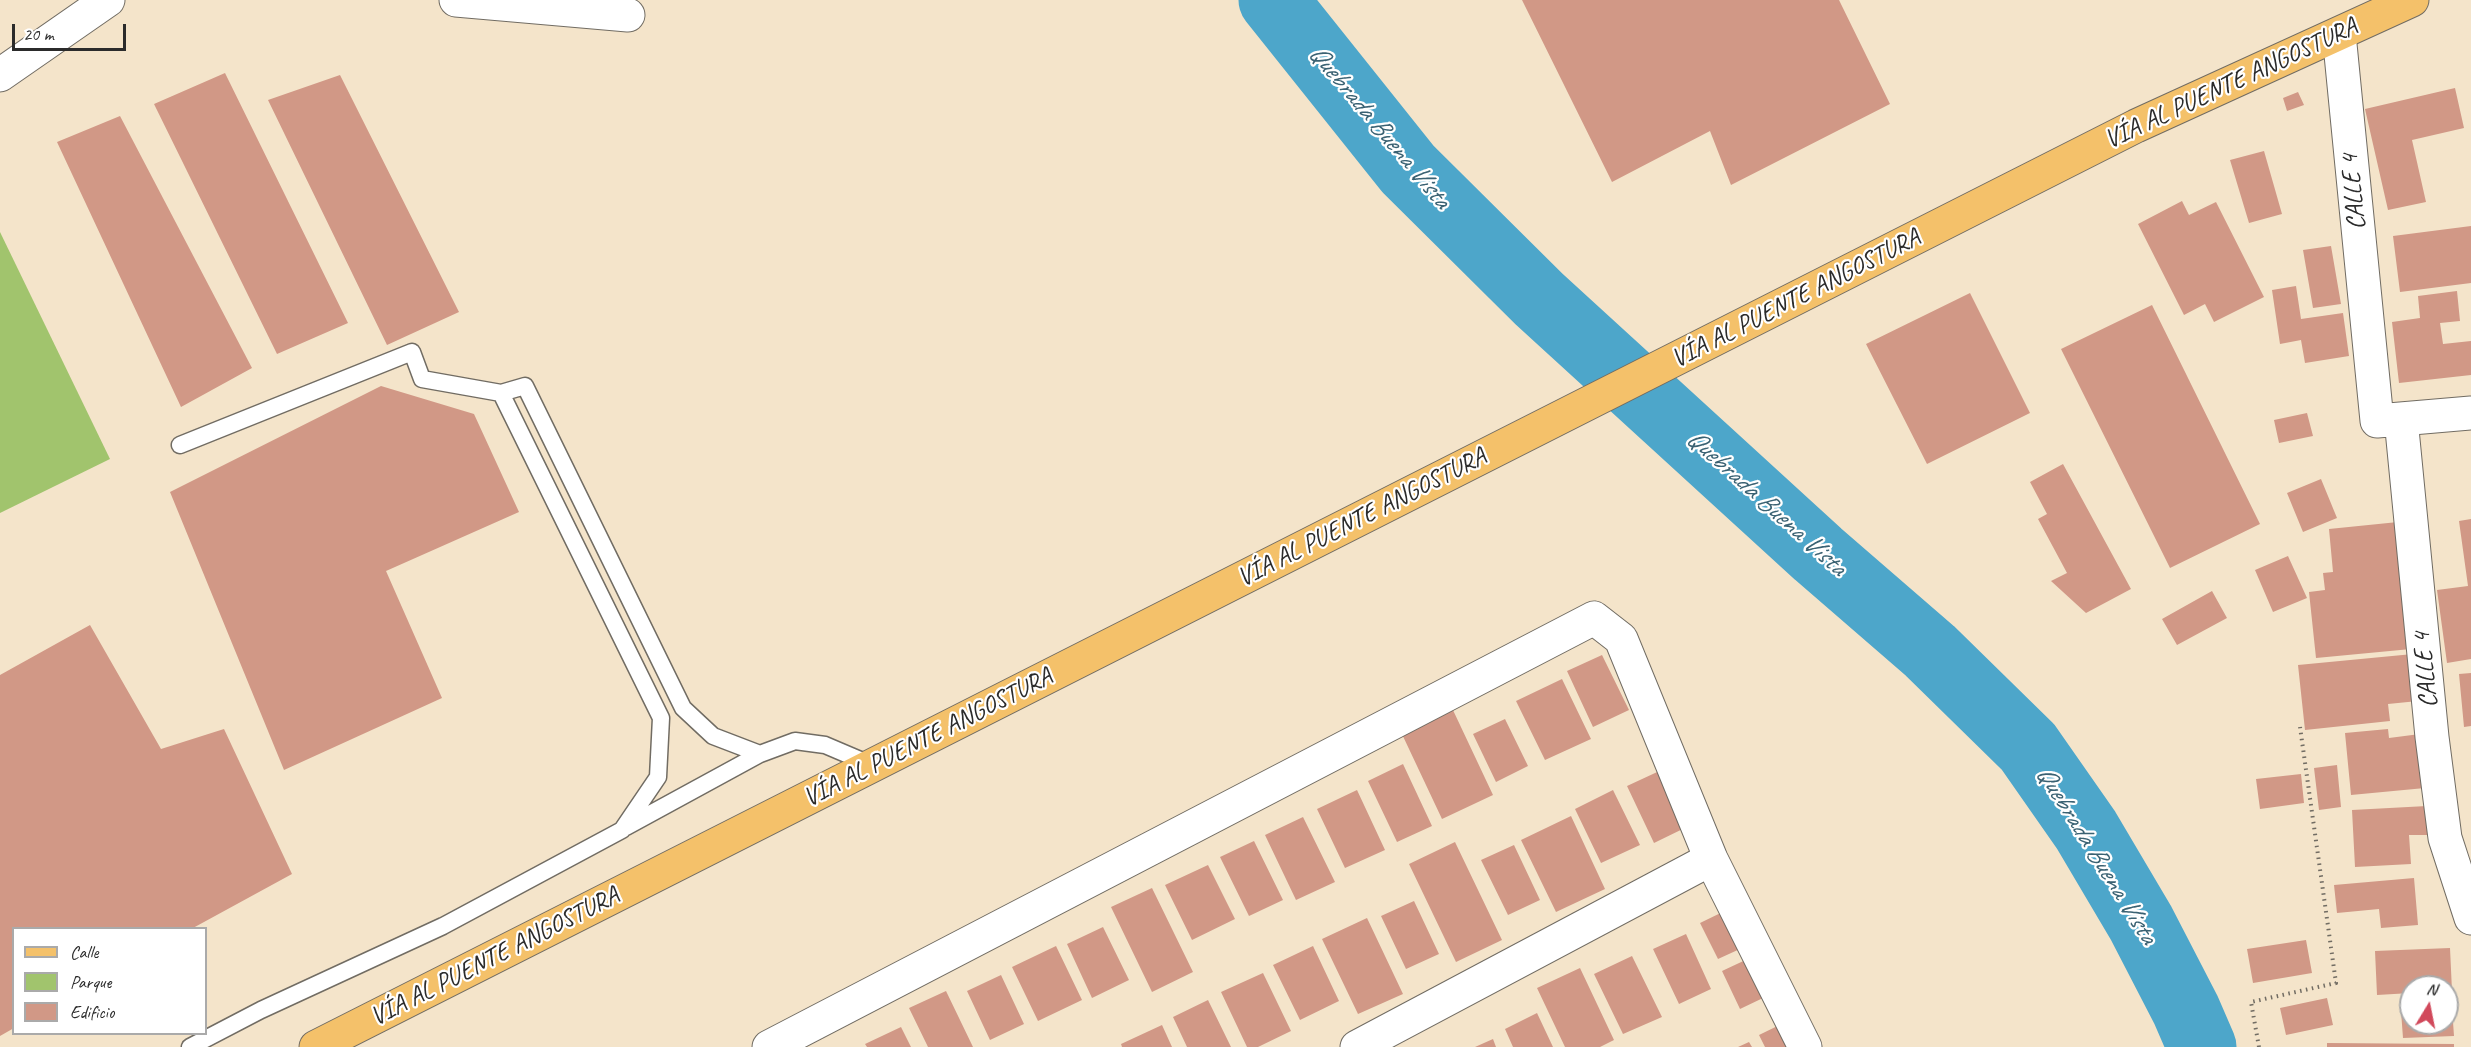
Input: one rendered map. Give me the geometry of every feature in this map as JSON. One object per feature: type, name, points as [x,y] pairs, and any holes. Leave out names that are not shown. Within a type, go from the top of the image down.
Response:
[{"type":"main road","name":"VÍA AL PUENTE ANGOSTURA","points":[[316,1047],[2136,126],[2412,0]]},
{"type":"street","points":[[0,75],[108,0]]},
{"type":"street","points":[[456,0],[628,15]]},
{"type":"street","name":"CALLE 4","points":[[2339,34],[2445,838],[2471,918]]},
{"type":"street","points":[[2389,420],[2471,413]]},
{"type":"street","points":[[769,1047],[1594,618],[1621,639],[1711,859],[1805,1047]]},
{"type":"street","points":[[1357,1047],[1711,859]]},
{"type":"lane","points":[[180,445],[412,352],[422,379],[501,393],[525,386],[683,708],[713,736],[760,754]]},
{"type":"lane","points":[[501,393],[661,718],[658,777],[622,830]]},
{"type":"lane","points":[[190,1047],[261,1010],[443,926],[760,754],[795,741],[825,745],[873,766]]},
{"type":"path","points":[[2259,1047],[2251,1002],[2336,983],[2300,727]]},
{"type":"green space","points":[[0,232],[110,459],[0,513]]},
{"type":"building","points":[[1522,0],[1839,0],[1890,104],[1731,185],[1710,131],[1612,182]]},
{"type":"building","points":[[225,73],[348,323],[277,354],[154,104]]},
{"type":"building","points":[[340,75],[459,312],[387,345],[268,100]]},
{"type":"building","points":[[2455,88],[2464,128],[2412,140],[2426,202],[2388,210],[2365,109]]},
{"type":"building","points":[[2298,92],[2304,105],[2287,111],[2283,98]]},
{"type":"building","points":[[120,116],[252,368],[181,407],[57,142]]},
{"type":"building","points":[[2264,151],[2282,214],[2249,223],[2230,160]]},
{"type":"building","points":[[2182,201],[2189,215],[2216,202],[2264,297],[2214,322],[2205,304],[2184,315],[2138,224]]},
{"type":"building","points":[[2471,226],[2471,283],[2400,292],[2393,236]]},
{"type":"building","points":[[2331,246],[2341,304],[2313,308],[2303,250]]},
{"type":"building","points":[[2296,286],[2301,319],[2343,313],[2349,356],[2305,363],[2301,340],[2280,344],[2272,290]]},
{"type":"building","points":[[2457,291],[2460,321],[2440,323],[2443,344],[2471,341],[2471,375],[2399,383],[2392,322],[2420,318],[2418,296]]},
{"type":"building","points":[[1970,293],[2030,413],[1927,464],[1866,344]]},
{"type":"building","points":[[2152,305],[2260,524],[2170,568],[2061,349]]},
{"type":"building","points":[[381,386],[474,414],[519,512],[386,571],[442,698],[284,770],[170,492]]},
{"type":"building","points":[[2307,413],[2313,436],[2279,443],[2274,420]]},
{"type":"building","points":[[2063,464],[2131,589],[2086,613],[2051,581],[2067,573],[2038,519],[2047,514],[2030,482]]},
{"type":"building","points":[[2321,479],[2337,518],[2303,532],[2287,493]]},
{"type":"building","points":[[2471,519],[2471,659],[2447,663],[2437,590],[2468,586],[2459,521]]},
{"type":"building","points":[[2398,522],[2411,649],[2316,658],[2309,592],[2325,590],[2323,573],[2333,572],[2329,529]]},
{"type":"building","points":[[2288,556],[2307,598],[2273,612],[2255,570]]},
{"type":"building","points":[[2212,591],[2227,618],[2177,645],[2162,619]]},
{"type":"building","points":[[90,625],[161,749],[224,729],[292,874],[195,927],[12,927],[12,1029],[0,1036],[0,675]]},
{"type":"building","points":[[2413,654],[2418,701],[2388,704],[2390,721],[2305,730],[2298,665]]},
{"type":"building","points":[[1602,655],[1629,710],[1593,727],[1567,671]]},
{"type":"building","points":[[2471,673],[2471,726],[2464,727],[2459,674]]},
{"type":"building","points":[[1562,679],[1591,739],[1545,760],[1516,701]]},
{"type":"building","points":[[1452,708],[1493,795],[1442,819],[1401,732]]},
{"type":"building","points":[[1505,719],[1528,766],[1496,782],[1473,734]]},
{"type":"building","points":[[2388,729],[2389,738],[2420,734],[2425,788],[2351,795],[2345,733]]},
{"type":"building","points":[[1403,764],[1432,826],[1397,842],[1368,781]]},
{"type":"building","points":[[2337,765],[2341,807],[2319,810],[2314,768]]},
{"type":"building","points":[[1668,767],[1695,823],[1654,843],[1627,786]]},
{"type":"building","points":[[2301,774],[2304,803],[2260,809],[2256,779]]},
{"type":"building","points":[[1357,790],[1385,850],[1345,868],[1317,809]]},
{"type":"building","points":[[1613,790],[1640,845],[1601,863],[1575,809]]},
{"type":"building","points":[[2427,806],[2429,835],[2409,835],[2411,864],[2355,867],[2352,810]]},
{"type":"building","points":[[1571,816],[1605,889],[1556,912],[1521,840]]},
{"type":"building","points":[[1303,817],[1335,882],[1296,900],[1265,835]]},
{"type":"building","points":[[1254,841],[1283,900],[1249,916],[1220,857]]},
{"type":"building","points":[[1455,842],[1502,940],[1456,962],[1409,864]]},
{"type":"building","points":[[1514,845],[1540,900],[1508,915],[1481,860]]},
{"type":"building","points":[[1208,865],[1235,919],[1192,940],[1165,885]]},
{"type":"building","points":[[2414,878],[2418,925],[2381,928],[2379,909],[2337,913],[2334,885]]},
{"type":"building","points":[[1152,888],[1193,972],[1152,992],[1111,907]]},
{"type":"building","points":[[1414,901],[1439,954],[1406,969],[1381,916]]},
{"type":"building","points":[[1735,906],[1753,943],[1718,959],[1700,923]]},
{"type":"building","points":[[1367,918],[1403,994],[1358,1014],[1322,939]]},
{"type":"building","points":[[1103,927],[1129,980],[1092,998],[1067,944]]},
{"type":"building","points":[[1686,934],[1711,989],[1679,1004],[1653,949]]},
{"type":"building","points":[[2306,940],[2312,973],[2253,983],[2247,949]]},
{"type":"building","points":[[1056,946],[1082,1000],[1038,1021],[1012,967]]},
{"type":"building","points":[[1313,946],[1339,1001],[1300,1020],[1273,965]]},
{"type":"building","points":[[2450,948],[2451,975],[2399,975],[2399,994],[2377,995],[2375,951]]},
{"type":"building","points":[[1769,949],[1786,987],[1740,1009],[1722,971]]},
{"type":"building","points":[[1632,956],[1662,1017],[1623,1034],[1594,974]]},
{"type":"building","points":[[1580,968],[1614,1040],[1600,1047],[1565,1047],[1537,988]]},
{"type":"building","points":[[1263,973],[1291,1031],[1258,1047],[1247,1047],[1221,992]]},
{"type":"building","points":[[1001,975],[1024,1024],[990,1040],[967,991]]},
{"type":"building","points":[[946,991],[973,1047],[928,1047],[909,1008]]},
{"type":"building","points":[[2327,998],[2333,1025],[2286,1035],[2280,1008]]},
{"type":"building","points":[[1208,1000],[1231,1047],[1187,1047],[1173,1017]]},
{"type":"building","points":[[1537,1013],[1553,1047],[1513,1047],[1505,1029]]},
{"type":"building","points":[[1798,1016],[1813,1047],[1765,1047],[1759,1035]]},
{"type":"building","points":[[1162,1025],[1172,1047],[1122,1047],[1121,1044]]},
{"type":"building","points":[[901,1027],[911,1047],[867,1047],[865,1044]]},
{"type":"building","points":[[2403,1035],[2454,1036],[2403,1038]]},
{"type":"building","points":[[1493,1039],[1496,1047],[1475,1047]]},
{"type":"building","points":[[1749,1042],[1752,1047],[1738,1047]]},
{"type":"building","points":[[2327,1043],[2454,1044],[2454,1047],[2327,1047]]},
{"type":"waterway","name":"Quebrada Buena Vista","points":[[1273,0],[1408,169],[1539,299],[1818,554],[1930,651],[2028,747],[2086,830],[2141,923],[2186,1010],[2202,1047]]}]
